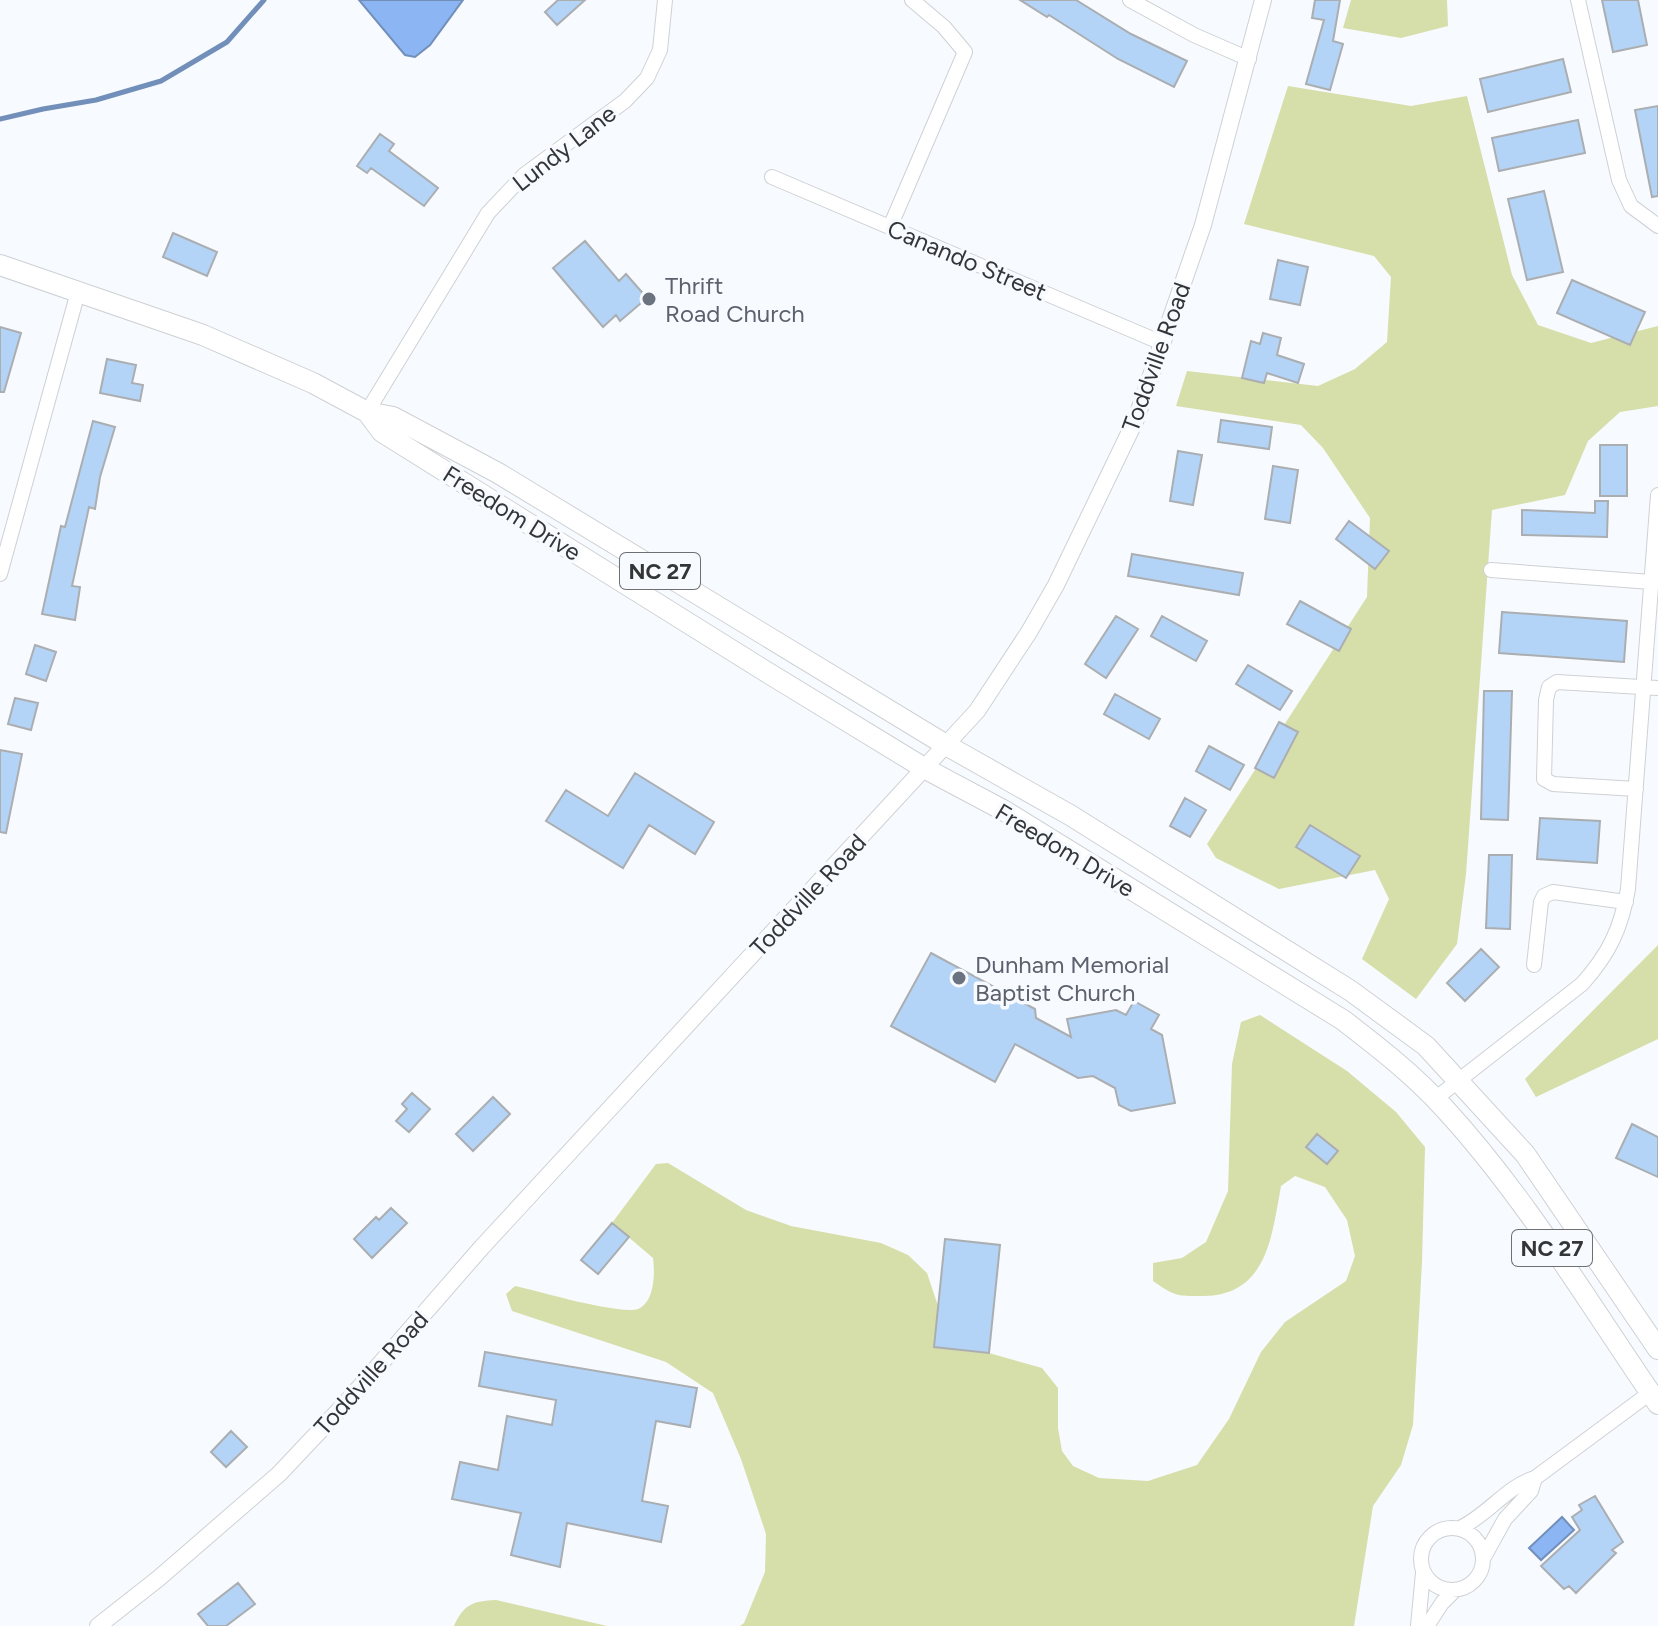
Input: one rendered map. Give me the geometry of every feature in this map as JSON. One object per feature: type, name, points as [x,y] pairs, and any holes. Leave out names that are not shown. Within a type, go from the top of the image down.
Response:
[{"type":"main road","name":"Freedom Drive","points":[[0,265],[238,349],[367,412],[393,417],[498,473],[946,745],[1081,822],[1351,991],[1426,1046],[1525,1154],[1658,1349]]},
{"type":"main road","name":"Freedom Drive","points":[[367,412],[382,432],[924,768],[1003,810],[1343,1020],[1393,1059],[1435,1099],[1491,1163],[1654,1398]]},
{"type":"street","name":"Lundy Lane","points":[[367,412],[488,213],[524,175],[625,101],[647,78],[660,50],[665,0]]},
{"type":"street","points":[[890,227],[965,52],[944,27],[912,0]]},
{"type":"street","points":[[1130,0],[1194,35],[1249,59]]},
{"type":"street","name":"Toddville Road","points":[[98,1626],[159,1578],[279,1474],[346,1403],[505,1222],[977,711],[1056,585],[1136,419],[1203,225],[1263,0]]},
{"type":"street","points":[[1578,0],[1619,180],[1631,206],[1658,226]]},
{"type":"street","name":"Canando Street","points":[[772,177],[1162,343]]},
{"type":"street","points":[[0,574],[78,292]]},
{"type":"street","points":[[1435,1099],[1582,984],[1603,961],[1617,932],[1626,902],[1636,789],[1651,688],[1651,582],[1658,495]]},
{"type":"street","points":[[1491,570],[1651,582]]},
{"type":"street","points":[[1636,789],[1553,784],[1544,779],[1546,700],[1549,687],[1557,682],[1651,688]]},
{"type":"street","points":[[1534,965],[1544,896],[1553,892],[1626,902]]},
{"type":"street","points":[[1418,1626],[1423,1573],[1420,1552],[1425,1542],[1440,1529],[1460,1528],[1487,1513],[1520,1482],[1535,1478],[1654,1398]]},
{"type":"street","points":[[1427,1626],[1455,1590],[1477,1578],[1484,1557],[1505,1519],[1531,1491],[1535,1478]]},
{"type":"street","points":[[1460,1528],[1477,1540],[1484,1557]]},
{"type":"street","points":[[1423,1573],[1438,1587],[1455,1590]]},
{"type":"green space","points":[[1351,0],[1447,0],[1448,26],[1401,38],[1343,28]]},
{"type":"green space","points":[[1288,86],[1411,106],[1467,96],[1512,275],[1538,325],[1591,343],[1658,326],[1658,406],[1620,412],[1588,441],[1565,495],[1492,510],[1466,874],[1457,944],[1416,999],[1362,959],[1389,899],[1375,870],[1279,889],[1216,858],[1207,844],[1367,597],[1370,518],[1323,448],[1301,425],[1176,406],[1187,371],[1318,386],[1355,369],[1387,342],[1391,277],[1374,256],[1244,224]]},
{"type":"green space","points":[[1658,945],[1658,1039],[1536,1097],[1525,1079]]},
{"type":"green space","points":[[1260,1015],[1347,1071],[1396,1112],[1425,1147],[1413,1425],[1401,1465],[1373,1506],[1354,1626],[740,1626],[765,1572],[766,1534],[741,1459],[713,1393],[666,1362],[512,1311],[506,1294],[515,1286],[614,1309],[638,1309],[644,1305],[653,1286],[653,1258],[612,1223],[656,1164],[668,1163],[746,1210],[791,1226],[881,1243],[908,1255],[927,1273],[938,1306],[934,1347],[989,1353],[1042,1368],[1058,1388],[1058,1428],[1062,1451],[1073,1466],[1099,1478],[1148,1481],[1197,1465],[1229,1419],[1261,1352],[1285,1322],[1346,1281],[1355,1256],[1347,1220],[1325,1187],[1295,1176],[1281,1186],[1270,1242],[1254,1273],[1242,1285],[1225,1293],[1188,1296],[1172,1293],[1153,1281],[1153,1263],[1182,1258],[1206,1242],[1228,1191],[1232,1064],[1241,1022]]},
{"type":"green space","points":[[496,1600],[607,1626],[454,1626],[470,1605]]},
{"type":"water","points":[[359,0],[463,0],[430,45],[415,57],[405,55]]},
{"type":"water","points":[[1562,1517],[1574,1530],[1541,1560],[1529,1548]]},
{"type":"building","points":[[558,0],[585,0],[557,25],[545,12]]},
{"type":"building","points":[[1020,0],[1076,0],[1131,34],[1187,61],[1174,87],[1118,59]]},
{"type":"building","points":[[1315,0],[1340,0],[1333,41],[1343,44],[1330,90],[1306,84],[1324,20],[1312,18]]},
{"type":"building","points":[[1602,0],[1638,0],[1647,45],[1613,52]]},
{"type":"building","points":[[1563,59],[1571,92],[1488,112],[1480,79]]},
{"type":"building","points":[[1658,106],[1658,196],[1652,197],[1635,110]]},
{"type":"building","points":[[1578,120],[1585,153],[1499,171],[1492,138]]},
{"type":"building","points":[[380,134],[394,144],[389,151],[438,188],[424,206],[371,168],[367,173],[357,166]]},
{"type":"building","points":[[1544,191],[1563,272],[1527,280],[1508,199]]},
{"type":"building","points":[[173,233],[217,252],[207,276],[163,257]]},
{"type":"building","points":[[585,241],[619,281],[626,274],[647,298],[620,321],[616,315],[603,327],[553,268]]},
{"type":"building","points":[[1278,260],[1308,267],[1300,305],[1270,299]]},
{"type":"building","points":[[1572,280],[1645,312],[1630,345],[1557,313]]},
{"type":"building","points":[[0,327],[21,333],[4,392],[0,392]]},
{"type":"building","points":[[1263,333],[1281,338],[1277,355],[1304,364],[1298,383],[1267,373],[1264,383],[1242,378],[1251,341],[1260,344]]},
{"type":"building","points":[[107,359],[136,365],[132,383],[143,385],[140,401],[100,393]]},
{"type":"building","points":[[1221,420],[1272,427],[1269,449],[1218,442]]},
{"type":"building","points":[[93,421],[115,427],[100,477],[95,509],[89,507],[72,586],[80,587],[75,620],[42,614],[61,526],[65,527]]},
{"type":"building","points":[[1600,445],[1627,445],[1627,496],[1600,496]]},
{"type":"building","points":[[1178,451],[1202,455],[1193,505],[1170,501]]},
{"type":"building","points":[[1273,466],[1298,470],[1290,523],[1265,519]]},
{"type":"building","points":[[1595,501],[1608,501],[1607,537],[1522,535],[1522,510],[1595,513]]},
{"type":"building","points":[[1349,521],[1389,551],[1375,569],[1336,539]]},
{"type":"building","points":[[1132,554],[1243,573],[1239,595],[1128,576]]},
{"type":"building","points":[[1300,601],[1351,629],[1339,651],[1287,624]]},
{"type":"building","points":[[1502,612],[1627,621],[1624,662],[1499,653]]},
{"type":"building","points":[[1116,616],[1138,629],[1106,678],[1085,664]]},
{"type":"building","points":[[1162,616],[1207,641],[1196,661],[1151,636]]},
{"type":"building","points":[[35,645],[56,652],[46,681],[26,674]]},
{"type":"building","points":[[1248,665],[1292,691],[1280,710],[1236,684]]},
{"type":"building","points":[[1484,691],[1512,691],[1508,820],[1481,819]]},
{"type":"building","points":[[1115,694],[1160,719],[1149,739],[1104,714]]},
{"type":"building","points":[[15,698],[38,703],[31,730],[8,724]]},
{"type":"building","points":[[1279,722],[1298,732],[1274,778],[1255,768]]},
{"type":"building","points":[[1209,746],[1244,765],[1230,790],[1196,771]]},
{"type":"building","points":[[0,750],[22,754],[6,833],[0,832]]},
{"type":"building","points":[[635,773],[714,822],[695,854],[649,825],[623,868],[546,821],[566,790],[608,816]]},
{"type":"building","points":[[1185,798],[1206,810],[1190,837],[1170,826]]},
{"type":"building","points":[[1540,818],[1600,821],[1597,863],[1537,859]]},
{"type":"building","points":[[1310,825],[1360,856],[1346,878],[1296,847]]},
{"type":"building","points":[[1489,855],[1512,855],[1510,929],[1486,928]]},
{"type":"building","points":[[1481,949],[1499,967],[1465,1001],[1447,983]]},
{"type":"building","points":[[931,953],[1035,1009],[1036,1018],[1071,1037],[1067,1019],[1116,1010],[1126,1015],[1134,1001],[1159,1015],[1151,1029],[1162,1035],[1175,1103],[1131,1111],[1119,1105],[1115,1088],[1093,1076],[1078,1078],[1015,1044],[995,1082],[891,1026]]},
{"type":"building","points":[[412,1093],[430,1109],[409,1132],[396,1121],[407,1109],[402,1104]]},
{"type":"building","points":[[493,1097],[510,1114],[473,1151],[456,1134]]},
{"type":"building","points":[[1632,1124],[1658,1137],[1658,1177],[1616,1158]]},
{"type":"building","points":[[1317,1134],[1338,1151],[1327,1164],[1306,1147]]},
{"type":"building","points":[[391,1208],[407,1223],[372,1258],[354,1239],[376,1217],[379,1220]]},
{"type":"building","points":[[612,1223],[629,1237],[598,1274],[581,1260]]},
{"type":"building","points":[[945,1239],[1000,1245],[989,1353],[934,1347]]},
{"type":"building","points":[[485,1352],[697,1388],[690,1427],[656,1421],[642,1501],[668,1506],[661,1542],[567,1523],[560,1567],[511,1555],[521,1513],[452,1499],[460,1462],[498,1470],[507,1416],[552,1425],[556,1400],[479,1386]]},
{"type":"building","points":[[231,1431],[247,1447],[226,1467],[211,1452]]},
{"type":"building","points":[[1595,1496],[1623,1542],[1612,1550],[1616,1553],[1576,1593],[1569,1586],[1564,1589],[1541,1566],[1580,1530],[1572,1517],[1582,1510],[1579,1505]]},
{"type":"building","points":[[238,1583],[255,1604],[226,1626],[208,1626],[198,1614]]},
{"type":"waterway","points":[[0,119],[96,100],[161,81],[227,42],[264,0]]},
{"type":"place","name":"Thrift Road Church","points":[[649,299]]},
{"type":"place","name":"Dunham Memorial Baptist Church","points":[[959,978]]}]
